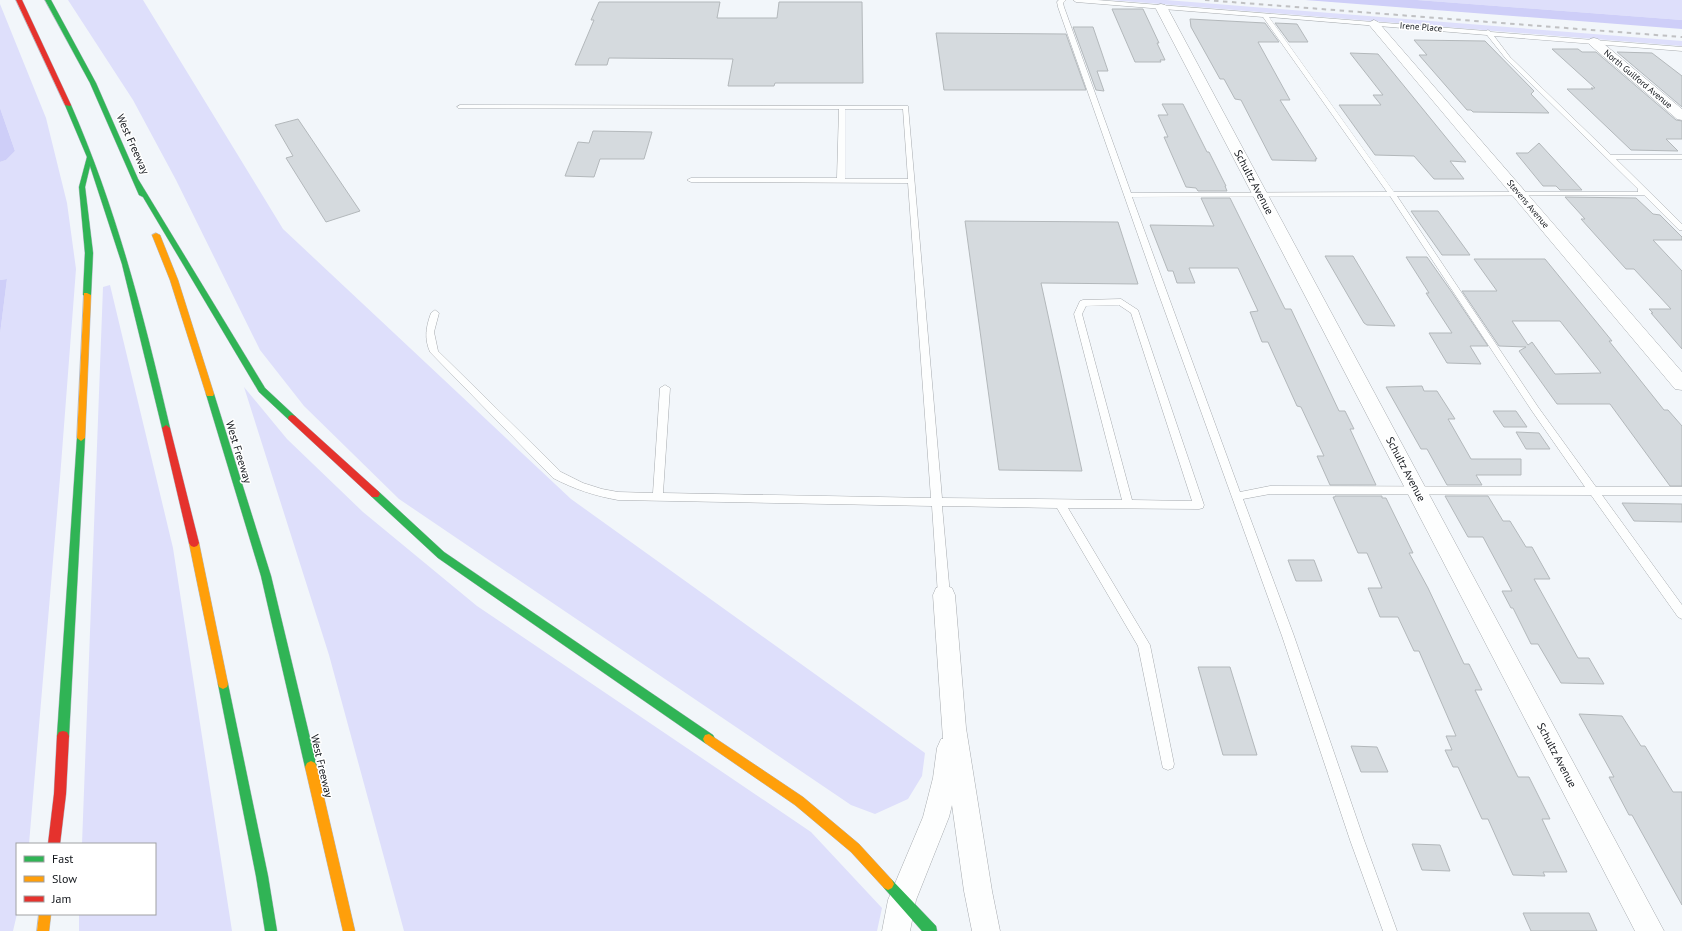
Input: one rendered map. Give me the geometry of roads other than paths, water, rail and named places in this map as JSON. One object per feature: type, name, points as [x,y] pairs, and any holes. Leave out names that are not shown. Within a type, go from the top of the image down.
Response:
[{"type":"highway","points":[[19,0],[70,110],[90,158],[104,197],[128,276],[166,421],[204,587],[262,876],[271,931]]},
{"type":"highway","name":"West Freeway","points":[[48,0],[93,83],[137,181],[174,280],[266,576],[349,931]]},
{"type":"highway","points":[[54,843],[60,794],[85,364],[89,253],[82,187],[90,158]]},
{"type":"highway","points":[[137,181],[262,390],[441,555],[799,801],[854,848],[931,931]]},
{"type":"highway","points":[[43,931],[45,915]]},
{"type":"street","name":"Schultz Avenue","points":[[1160,7],[1650,931]]},
{"type":"street","name":"Stevens Avenue","points":[[1374,24],[1682,384]]},
{"type":"street","name":"North Guilford Avenue","points":[[1594,42],[1682,116]]},
{"type":"street","points":[[944,595],[954,728],[978,891],[986,931]]},
{"type":"street","points":[[896,931],[902,900],[936,817],[946,778],[954,728]]},
{"type":"lane","points":[[1063,0],[1060,2],[1061,7],[1162,292],[1238,496],[1288,636],[1390,931]]},
{"type":"lane","name":"Irene Place","points":[[1076,0],[1266,16],[1488,32],[1682,49]]},
{"type":"lane","points":[[1266,16],[1392,194],[1535,409],[1682,614]]},
{"type":"lane","points":[[1488,32],[1508,58],[1682,228]]},
{"type":"lane","points":[[460,107],[906,107],[944,595]]},
{"type":"lane","points":[[841,181],[842,107]]},
{"type":"lane","points":[[1609,157],[1682,157]]},
{"type":"lane","points":[[691,180],[912,182]]},
{"type":"lane","points":[[1128,196],[1260,194],[1641,194],[1642,189]]},
{"type":"lane","points":[[435,313],[429,332],[429,342],[434,352],[557,475],[575,485],[593,492],[618,496],[1060,504],[1199,505],[1135,312],[1121,302],[1083,303],[1078,314],[1128,504]]},
{"type":"lane","points":[[658,496],[665,388]]},
{"type":"lane","points":[[1238,496],[1270,490],[1682,491]]},
{"type":"lane","points":[[1060,504],[1144,645],[1168,764]]},
{"type":"railway","points":[[1205,0],[1682,37]]}]
